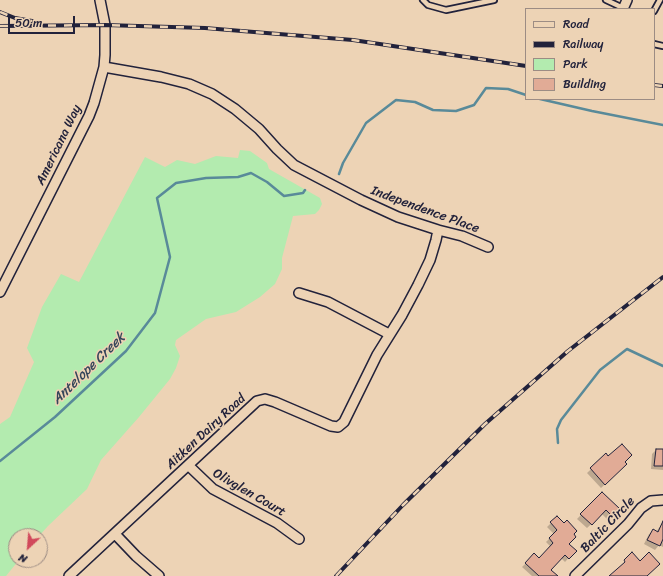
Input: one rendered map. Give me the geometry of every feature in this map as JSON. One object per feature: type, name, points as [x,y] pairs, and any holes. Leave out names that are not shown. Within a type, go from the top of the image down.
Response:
[{"type":"street","name":"Americana Way","points":[[0,292],[89,116],[96,97],[104,67],[105,34],[103,12],[100,0]]},
{"type":"street","name":"Independence Place","points":[[104,67],[161,76],[188,84],[212,94],[235,108],[259,129],[294,165],[361,200],[398,217],[462,236],[488,247]]},
{"type":"street","name":"Aitken Dairy Road","points":[[69,576],[189,466],[257,401],[265,399],[275,402],[331,426],[338,427],[344,422],[376,355],[402,315],[430,260],[438,230]]},
{"type":"street","points":[[299,293],[328,302],[389,334]]},
{"type":"street","name":"Olivglen Court","points":[[189,466],[212,490],[277,523],[300,539]]},
{"type":"street","name":"Baltic Circle","points":[[575,576],[628,524],[641,508],[651,501],[663,500]]},
{"type":"street","points":[[115,534],[136,556],[159,576]]},
{"type":"lane","points":[[423,0],[428,5],[446,10],[494,0]]},
{"type":"lane","points":[[606,0],[624,6]]},
{"type":"lane","points":[[655,9],[660,0]]},
{"type":"green space","points":[[240,150],[250,151],[267,163],[269,169],[320,198],[322,204],[319,210],[315,214],[293,216],[282,258],[282,269],[275,284],[260,297],[236,312],[206,319],[176,340],[175,345],[180,356],[170,379],[101,460],[87,489],[46,528],[8,528],[8,568],[12,568],[6,576],[0,576],[0,424],[10,417],[34,362],[27,348],[42,307],[61,274],[79,282],[145,157],[165,167],[177,160],[195,164],[216,156],[238,158]]},
{"type":"building","points":[[622,444],[632,455],[625,462],[627,464],[605,485],[590,468],[606,453],[608,456]]},
{"type":"building","points":[[656,449],[663,449],[663,466],[654,466]]},
{"type":"building","points":[[602,492],[620,509],[613,517],[606,510],[592,525],[580,514]]},
{"type":"building","points":[[557,516],[564,523],[567,520],[577,531],[574,534],[576,537],[569,544],[577,551],[569,559],[565,555],[551,570],[558,576],[539,576],[525,563],[534,553],[539,558],[553,543],[549,538],[557,530],[550,522]]},
{"type":"building","points":[[663,521],[663,539],[660,546],[647,540],[653,529],[658,532]]},
{"type":"building","points":[[632,552],[640,561],[649,552],[660,564],[647,576],[609,576],[625,562],[624,560]]},
{"type":"waterway","name":"Antelope Creek","points":[[339,174],[343,163],[366,123],[396,100],[415,102],[433,110],[456,111],[474,105],[486,88],[508,89],[525,95]]},
{"type":"waterway","name":"Antelope Creek","points":[[544,100],[663,125]]},
{"type":"waterway","name":"Antelope Creek","points":[[0,461],[55,417],[126,351],[155,313],[170,257],[157,198],[176,183],[206,178],[238,177],[251,173],[267,182],[284,196],[303,193],[305,190]]},
{"type":"waterway","points":[[558,443],[557,429],[561,420],[600,370],[627,349],[663,366]]},
{"type":"railway","points":[[0,12],[15,18],[32,21]]},
{"type":"railway","points":[[0,26],[105,25],[205,28],[353,40],[525,66]]},
{"type":"railway","points":[[655,85],[663,86]]},
{"type":"railway","points":[[336,576],[403,505],[485,424],[568,351],[663,277]]}]
